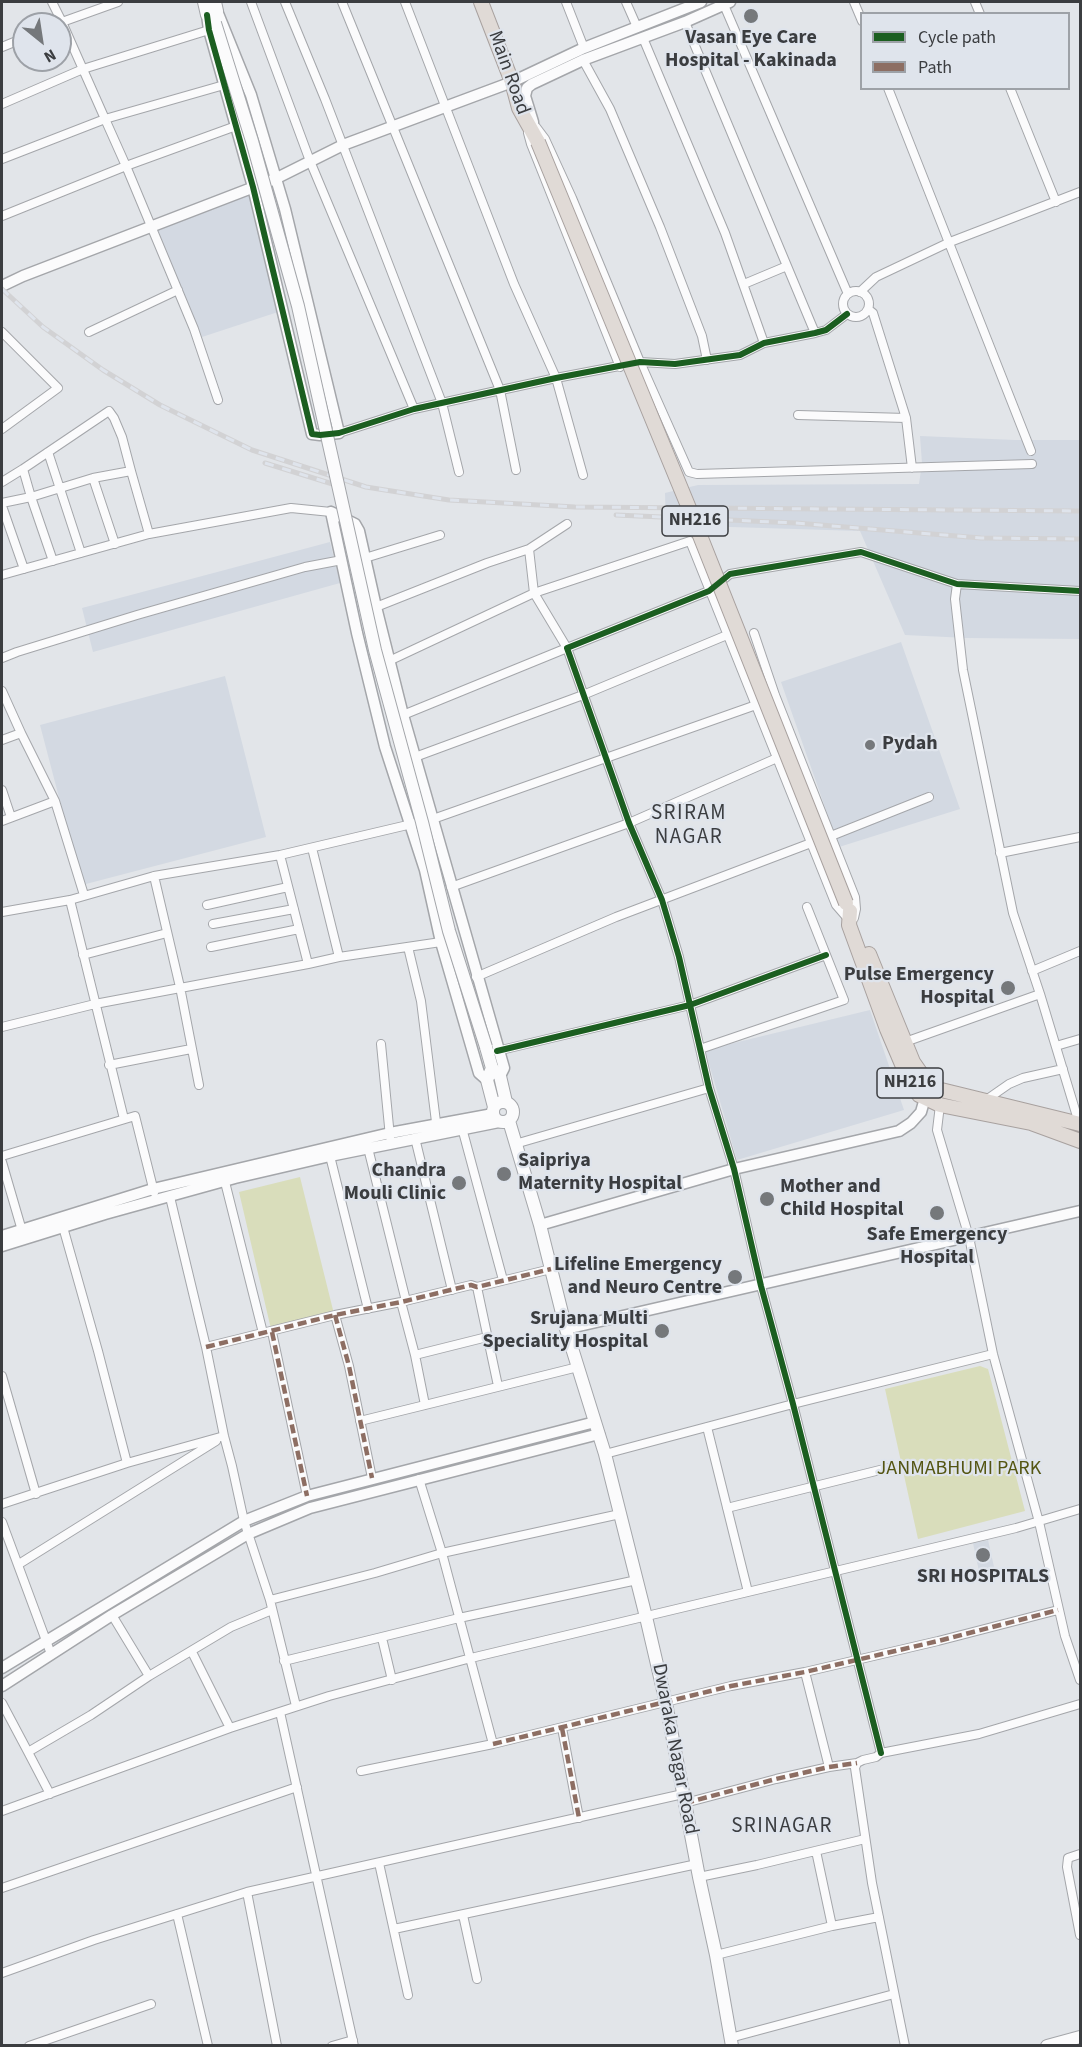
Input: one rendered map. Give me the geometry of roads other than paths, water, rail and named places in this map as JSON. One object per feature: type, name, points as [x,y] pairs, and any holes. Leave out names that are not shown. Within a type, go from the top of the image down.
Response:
[{"type":"highway","name":"Main Road","points":[[481,2],[512,82],[519,108],[532,130]]},
{"type":"highway","name":"NH216","points":[[532,130],[688,504],[850,913],[913,1062],[929,1085],[937,1089],[1079,1124]]},
{"type":"highway","name":"NH216","points":[[850,913],[857,946],[914,1090],[925,1099],[940,1105],[1031,1123],[1080,1141]]},
{"type":"main road","name":"Dwaraka Nagar Road","points":[[204,2],[213,16],[252,141],[298,306],[375,650],[452,941],[492,1049],[493,1075],[500,1113],[515,1144],[540,1225],[566,1329],[597,1428],[620,1514],[666,1703],[731,2042]]},
{"type":"main road","points":[[1047,2046],[1080,2037]]},
{"type":"street","points":[[72,19],[118,2]]},
{"type":"street","points":[[251,2],[310,161],[414,409]]},
{"type":"street","points":[[285,2],[325,99],[442,403],[459,472]]},
{"type":"street","points":[[342,2],[500,390],[516,470]]},
{"type":"street","points":[[405,2],[514,284],[556,378],[583,475]]},
{"type":"street","points":[[566,2],[584,48]]},
{"type":"street","points":[[626,2],[637,27]]},
{"type":"street","points":[[2,286],[253,188],[342,145],[512,82],[584,48],[686,5],[701,2]]},
{"type":"street","points":[[854,2],[860,18]]},
{"type":"street","points":[[620,367],[531,144],[532,130],[525,96],[527,88],[584,60],[685,22],[725,3],[848,294],[843,306],[847,314],[854,317],[859,317],[868,309]]},
{"type":"street","points":[[2,104],[213,16]]},
{"type":"street","points":[[213,16],[224,85],[253,188],[312,434],[339,433],[414,409],[640,362],[675,364],[741,355],[764,343],[826,330],[847,314]]},
{"type":"street","points":[[213,16],[251,95],[285,209],[339,433]]},
{"type":"street","points":[[685,22],[815,333]]},
{"type":"street","points":[[643,38],[725,234],[764,343]]},
{"type":"street","points":[[72,47],[126,166],[195,329],[218,400]]},
{"type":"street","points":[[584,60],[610,109],[660,227],[702,336],[706,360]]},
{"type":"street","points":[[2,159],[105,118],[224,85]]},
{"type":"street","points":[[889,90],[1031,451]]},
{"type":"street","points":[[1011,90],[1056,202]]},
{"type":"street","points":[[2,216],[126,166],[236,126]]},
{"type":"street","points":[[532,130],[545,139],[689,471],[697,474],[1032,464]]},
{"type":"street","points":[[860,292],[876,277],[950,242],[1080,192]]},
{"type":"street","points":[[744,284],[787,266]]},
{"type":"street","points":[[89,332],[178,290]]},
{"type":"street","points":[[848,294],[860,292],[867,297],[868,309],[873,313],[906,418],[912,468]]},
{"type":"street","points":[[2,332],[58,388],[2,429]]},
{"type":"street","points":[[2,482],[109,411],[122,436],[149,534]]},
{"type":"street","points":[[798,415],[906,418]]},
{"type":"street","points":[[48,453],[81,553]]},
{"type":"street","points":[[23,470],[53,561]]},
{"type":"street","points":[[24,568],[2,504],[93,478],[131,471]]},
{"type":"street","points":[[93,478],[115,544]]},
{"type":"street","points":[[2,575],[149,534],[291,508],[327,510],[355,524],[358,527],[403,715],[476,977],[492,1049],[690,1005],[826,955]]},
{"type":"street","points":[[327,510],[342,560],[385,747],[425,870],[441,942],[479,1073],[493,1075]]},
{"type":"street","points":[[376,607],[529,549],[567,524]]},
{"type":"street","points":[[365,558],[440,535]]},
{"type":"street","points":[[389,661],[534,593],[690,541],[836,905],[850,913],[856,909],[855,897],[775,695],[754,633]]},
{"type":"street","points":[[529,549],[534,593],[567,648],[629,823],[662,900],[679,957],[700,1049],[734,1169],[761,1286],[794,1404],[881,1753]]},
{"type":"street","points":[[403,715],[709,591],[730,574],[861,552],[957,584],[1080,591]]},
{"type":"street","points":[[2,658],[136,615],[305,567],[342,560]]},
{"type":"street","points":[[957,584],[955,599],[963,670],[1013,913],[1079,1124]]},
{"type":"street","points":[[415,757],[583,695],[727,635]]},
{"type":"street","points":[[2,691],[55,801],[84,896]]},
{"type":"street","points":[[2,912],[70,900],[154,876],[280,855],[433,819],[756,705]]},
{"type":"street","points":[[2,740],[21,733]]},
{"type":"street","points":[[451,887],[629,823],[777,758]]},
{"type":"street","points":[[2,790],[12,817]]},
{"type":"street","points":[[831,836],[929,797]]},
{"type":"street","points":[[2,821],[55,801]]},
{"type":"street","points":[[1000,853],[1080,837]]},
{"type":"street","points":[[476,977],[554,942],[811,843]]},
{"type":"street","points":[[312,848],[339,957]]},
{"type":"street","points":[[280,855],[308,964]]},
{"type":"street","points":[[154,876],[180,987],[199,1085]]},
{"type":"street","points":[[207,904],[288,887]]},
{"type":"street","points":[[70,900],[124,1119]]},
{"type":"street","points":[[700,1049],[844,1000],[807,907]]},
{"type":"street","points":[[213,924],[294,909]]},
{"type":"street","points":[[211,947],[299,929]]},
{"type":"street","points":[[83,955],[167,933]]},
{"type":"street","points":[[2,1027],[95,1004],[180,987],[339,957],[441,942]]},
{"type":"street","points":[[408,947],[421,1001],[437,1129]]},
{"type":"street","points":[[1032,971],[1080,951]]},
{"type":"street","points":[[905,1042],[1040,994]]},
{"type":"street","points":[[1056,1046],[1080,1039]]},
{"type":"street","points":[[381,1044],[390,1138]]},
{"type":"street","points":[[109,1065],[191,1049]]},
{"type":"street","points":[[986,1101],[1009,1084],[1023,1078],[1063,1069]]},
{"type":"street","points":[[540,1225],[734,1169],[899,1131],[921,1112],[929,1085]]},
{"type":"street","points":[[515,1144],[710,1088]]},
{"type":"street","points":[[940,1105],[938,1130],[969,1237],[993,1354],[1039,1522],[1058,1610],[1080,1680]]},
{"type":"street","points":[[2,1246],[23,1234],[153,1189],[437,1129],[500,1113]]},
{"type":"street","points":[[2,1236],[63,1227],[225,1182],[368,1148],[390,1138],[415,1138],[437,1129],[462,1128],[500,1113]]},
{"type":"street","points":[[2,1156],[135,1116],[156,1200]]},
{"type":"street","points":[[462,1128],[503,1280]]},
{"type":"street","points":[[415,1138],[452,1290]]},
{"type":"street","points":[[368,1148],[404,1302],[425,1405]]},
{"type":"street","points":[[330,1156],[368,1309]]},
{"type":"street","points":[[2,1162],[23,1234]]},
{"type":"street","points":[[225,1182],[267,1333],[307,1496]]},
{"type":"street","points":[[170,1197],[244,1521],[270,1600],[296,1706]]},
{"type":"street","points":[[566,1329],[1080,1211]]},
{"type":"street","points":[[63,1227],[127,1463]]},
{"type":"street","points":[[206,1347],[335,1315],[404,1302],[471,1285],[477,1287],[551,1269]]},
{"type":"street","points":[[477,1287],[498,1386]]},
{"type":"street","points":[[335,1315],[349,1366],[372,1478]]},
{"type":"street","points":[[415,1355],[488,1336]]},
{"type":"street","points":[[604,1454],[993,1354]]},
{"type":"street","points":[[360,1421],[578,1367]]},
{"type":"street","points":[[2,1376],[36,1494]]},
{"type":"street","points":[[707,1427],[748,1592]]},
{"type":"street","points":[[2,1668],[244,1521],[307,1496],[372,1478],[597,1428]]},
{"type":"street","points":[[2,1686],[112,1615],[248,1534],[310,1508],[597,1428]]},
{"type":"street","points":[[2,1504],[127,1463],[224,1436]]},
{"type":"street","points":[[19,1564],[224,1436]]},
{"type":"street","points":[[727,1508],[892,1467]]},
{"type":"street","points":[[419,1479],[442,1553],[493,1744]]},
{"type":"street","points":[[2,1811],[296,1706],[471,1658],[1039,1522],[1080,1509]]},
{"type":"street","points":[[270,1600],[375,1574],[442,1553],[620,1514]]},
{"type":"street","points":[[2,1522],[51,1654]]},
{"type":"street","points":[[284,1661],[459,1618],[637,1580]]},
{"type":"street","points":[[28,1752],[231,1627],[272,1610]]},
{"type":"street","points":[[361,1771],[493,1744],[731,1686],[857,1660],[1058,1610]]},
{"type":"street","points":[[112,1615],[149,1676]]},
{"type":"street","points":[[382,1638],[392,1680]]},
{"type":"street","points":[[192,1652],[230,1728]]},
{"type":"street","points":[[805,1672],[829,1767]]},
{"type":"street","points":[[2,1703],[50,1794]]},
{"type":"street","points":[[2,1973],[94,1940],[247,1892],[579,1818],[857,1763],[881,1753],[979,1734],[1080,1704]]},
{"type":"street","points":[[280,1712],[354,2043],[332,2046]]},
{"type":"street","points":[[562,1728],[579,1818]]},
{"type":"street","points":[[857,1763],[855,1768],[865,1839],[905,2046]]},
{"type":"street","points":[[2,1888],[297,1787]]},
{"type":"street","points":[[394,1929],[698,1870],[816,1851],[865,1839]]},
{"type":"street","points":[[816,1851],[832,1926]]},
{"type":"street","points":[[1080,1854],[1068,1858],[1067,1867],[1080,1935]]},
{"type":"street","points":[[379,1863],[408,1995]]},
{"type":"street","points":[[247,1892],[277,2046]]},
{"type":"street","points":[[177,1914],[208,2046]]},
{"type":"street","points":[[463,1915],[477,1978]]},
{"type":"street","points":[[716,1955],[832,1926],[879,1917]]},
{"type":"street","points":[[731,2042],[894,1994]]},
{"type":"street","points":[[29,2046],[151,2004]]},
{"type":"railway","points":[[2,289],[43,327],[103,370],[160,405],[252,450],[366,487],[449,500],[575,507],[1080,511]]},
{"type":"railway","points":[[265,463],[339,486]]},
{"type":"railway","points":[[616,515],[796,523],[981,538],[1080,539]]},
{"type":"place","name":"Vasan Eye Care Hospital - Kakinada","points":[[751,16]]},
{"type":"place","name":"Pydah","points":[[870,745]]},
{"type":"place","name":"Pulse Emergency Hospital","points":[[1008,988]]},
{"type":"place","name":"Saipriya Maternity Hospital","points":[[504,1174]]},
{"type":"place","name":"Chandra Mouli Clinic","points":[[459,1183]]},
{"type":"place","name":"Mother and Child Hospital","points":[[767,1199]]},
{"type":"place","name":"Safe Emergency Hospital","points":[[937,1213]]},
{"type":"place","name":"Lifeline Emergency and Neuro Centre","points":[[735,1277]]},
{"type":"place","name":"Srujana Multi Speciality Hospital","points":[[662,1331]]},
{"type":"place","name":"SRI HOSPITALS","points":[[983,1555]]},
{"type":"district","name":"SRIRAM NAGAR","points":[[689,826]]},
{"type":"district","name":"SRINAGAR","points":[[782,1827]]},
{"type":"park label","name":"JANMABHUMI PARK","points":[[959,1470]]}]
